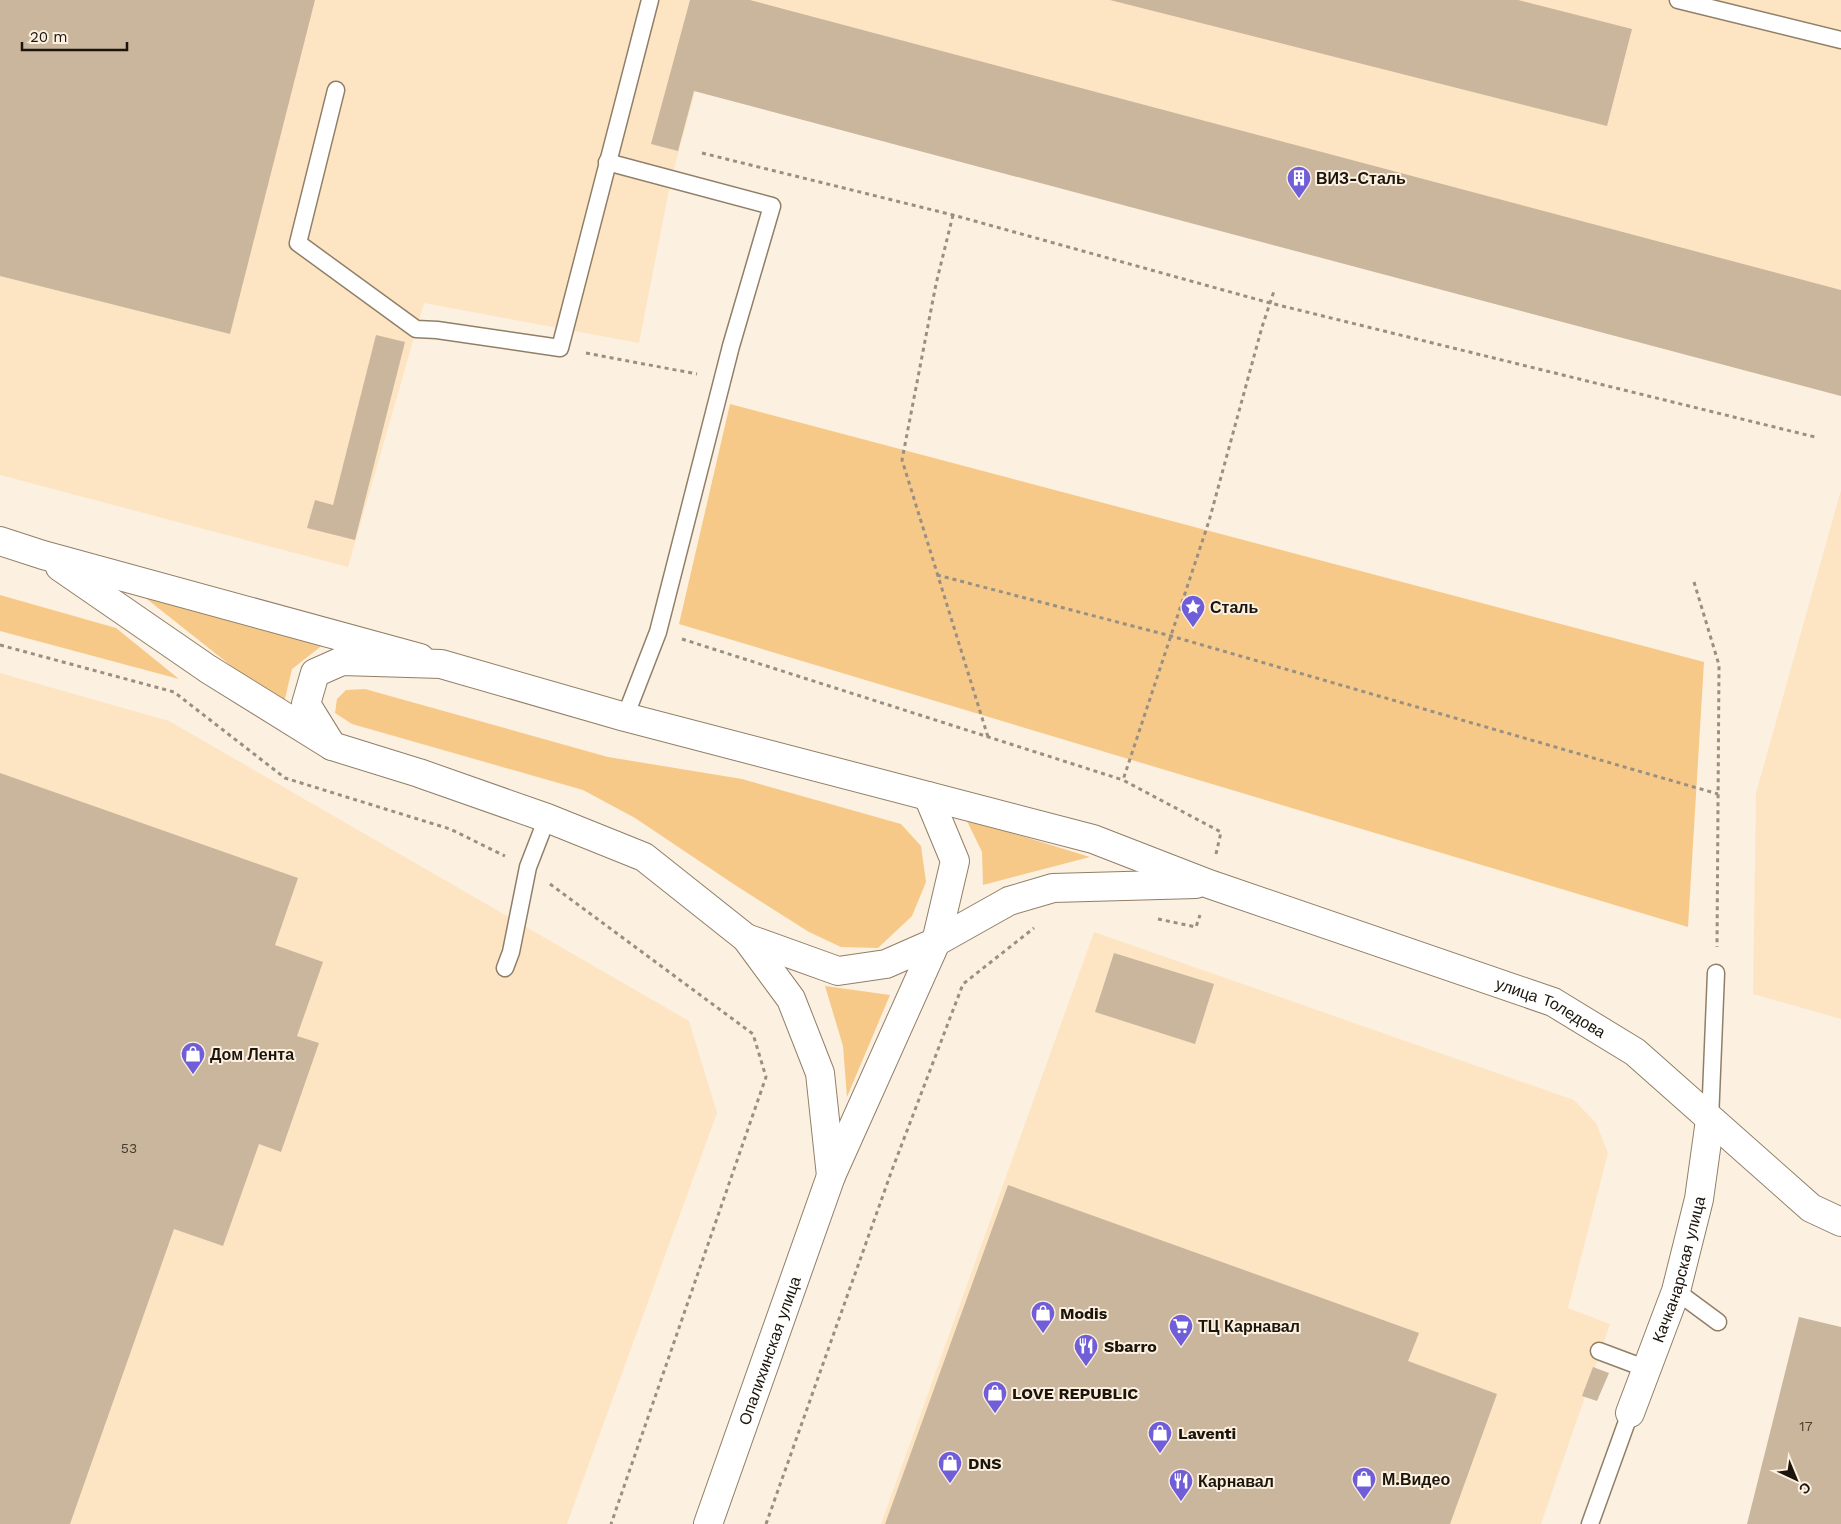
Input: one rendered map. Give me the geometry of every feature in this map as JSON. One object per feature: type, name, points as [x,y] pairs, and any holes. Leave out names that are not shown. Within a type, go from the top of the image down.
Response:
[{"type":"street","points":[[0,541],[43,555],[441,664]]},
{"type":"street","points":[[43,555],[208,669],[332,746],[419,773],[547,818],[644,857],[746,938],[790,999],[820,1073],[831,1176]]},
{"type":"street","points":[[332,746],[306,704],[316,673],[342,661],[441,664]]},
{"type":"street","name":"улица Толедова","points":[[441,664],[625,717],[1093,839],[1209,884],[1553,1002],[1635,1052],[1811,1208],[1841,1222]]},
{"type":"street","name":"Опалихинская улица","points":[[708,1524],[831,1176],[936,942],[955,861],[928,796]]},
{"type":"street","points":[[746,938],[838,971],[886,964],[936,942],[1009,901],[1053,888],[1209,884]]},
{"type":"street","name":"Качканарская улица","points":[[1630,1413],[1676,1291],[1698,1199],[1710,1120]]},
{"type":"lane","points":[[336,90],[298,242],[416,329],[437,330],[560,348],[650,0]]},
{"type":"lane","points":[[1678,0],[1841,40]]},
{"type":"lane","points":[[607,162],[772,206],[723,378],[658,632],[625,717]]},
{"type":"lane","points":[[504,968],[511,952],[528,867],[547,818]]},
{"type":"lane","points":[[1710,1120],[1716,973]]},
{"type":"lane","points":[[1676,1291],[1718,1322]]},
{"type":"lane","points":[[1599,1351],[1648,1369]]},
{"type":"lane","points":[[1590,1524],[1630,1413]]},
{"type":"path","points":[[702,153],[953,215],[1270,303],[1815,437]]},
{"type":"path","points":[[953,215],[936,284],[902,460],[988,737]]},
{"type":"path","points":[[560,348],[723,378]]},
{"type":"path","points":[[938,575],[1171,636],[1718,794]]},
{"type":"path","points":[[1694,582],[1719,665],[1716,973]]},
{"type":"path","points":[[658,632],[1123,780]]},
{"type":"shaded area","name":"ВИЗ-Сталь","points":[[0,0],[1841,0],[1841,396],[695,91],[671,180],[639,343],[424,303],[348,567],[0,475]]},
{"type":"shaded area","points":[[730,404],[1704,662],[1688,927],[679,624]]},
{"type":"shaded area","points":[[1841,490],[1841,1019],[1753,994],[1756,793]]},
{"type":"shaded area","points":[[0,595],[116,628],[179,679],[0,631]]},
{"type":"shaded area","points":[[143,596],[324,644],[292,669],[283,707]]},
{"type":"shaded area","points":[[0,673],[169,721],[689,1021],[717,1113],[567,1524],[0,1524]]},
{"type":"shaded area","points":[[365,689],[608,757],[742,779],[901,824],[921,846],[926,882],[912,916],[878,948],[841,947],[809,932],[635,818],[583,790],[352,724],[335,713],[337,699],[346,690]]},
{"type":"shaded area","points":[[966,819],[1090,857],[983,885],[982,852]]},
{"type":"shaded area","name":"Карнавал","points":[[1094,932],[1574,1100],[1596,1123],[1608,1153],[1568,1308],[1610,1324],[1541,1524],[881,1524]]},
{"type":"shaded area","points":[[825,986],[890,995],[847,1097],[843,1046]]},
{"type":"building","points":[[0,0],[315,0],[230,334],[0,276]]},
{"type":"building","name":"ВИЗ-Сталь","points":[[690,0],[750,0],[1841,290],[1841,396],[694,91],[678,151],[651,144]]},
{"type":"building","points":[[1110,0],[1518,0],[1632,29],[1607,126]]},
{"type":"building","points":[[376,335],[405,342],[355,540],[307,528],[315,500],[333,505]]},
{"type":"building","points":[[0,773],[298,878],[275,945],[323,962],[297,1036],[319,1043],[281,1152],[259,1144],[223,1246],[174,1229],[70,1524],[0,1524]]},
{"type":"building","points":[[1114,953],[1214,984],[1195,1044],[1095,1012]]},
{"type":"building","name":"ТЦ Карнавал","points":[[1008,1185],[1419,1333],[1408,1361],[1497,1394],[1450,1524],[885,1524]]},
{"type":"building","points":[[1799,1317],[1841,1327],[1841,1524],[1747,1524]]},
{"type":"building","points":[[1593,1367],[1609,1373],[1597,1401],[1582,1396]]},
{"type":"place","name":"ВИЗ-Сталь","points":[[1299,199]]},
{"type":"place","name":"Сталь","points":[[1193,628]]},
{"type":"place","name":"Дом Лента","points":[[193,1075]]},
{"type":"place","name":"Modis","points":[[1043,1334]]},
{"type":"place","name":"ТЦ Карнавал","points":[[1181,1347]]},
{"type":"place","name":"Sbarro","points":[[1086,1367]]},
{"type":"place","name":"LOVE REPUBLIC","points":[[995,1414]]},
{"type":"place","name":"Laventi","points":[[1160,1454]]},
{"type":"place","name":"DNS","points":[[950,1484]]},
{"type":"place","name":"М.Видео","points":[[1364,1500]]},
{"type":"place","name":"Карнавал","points":[[1181,1502]]}]
